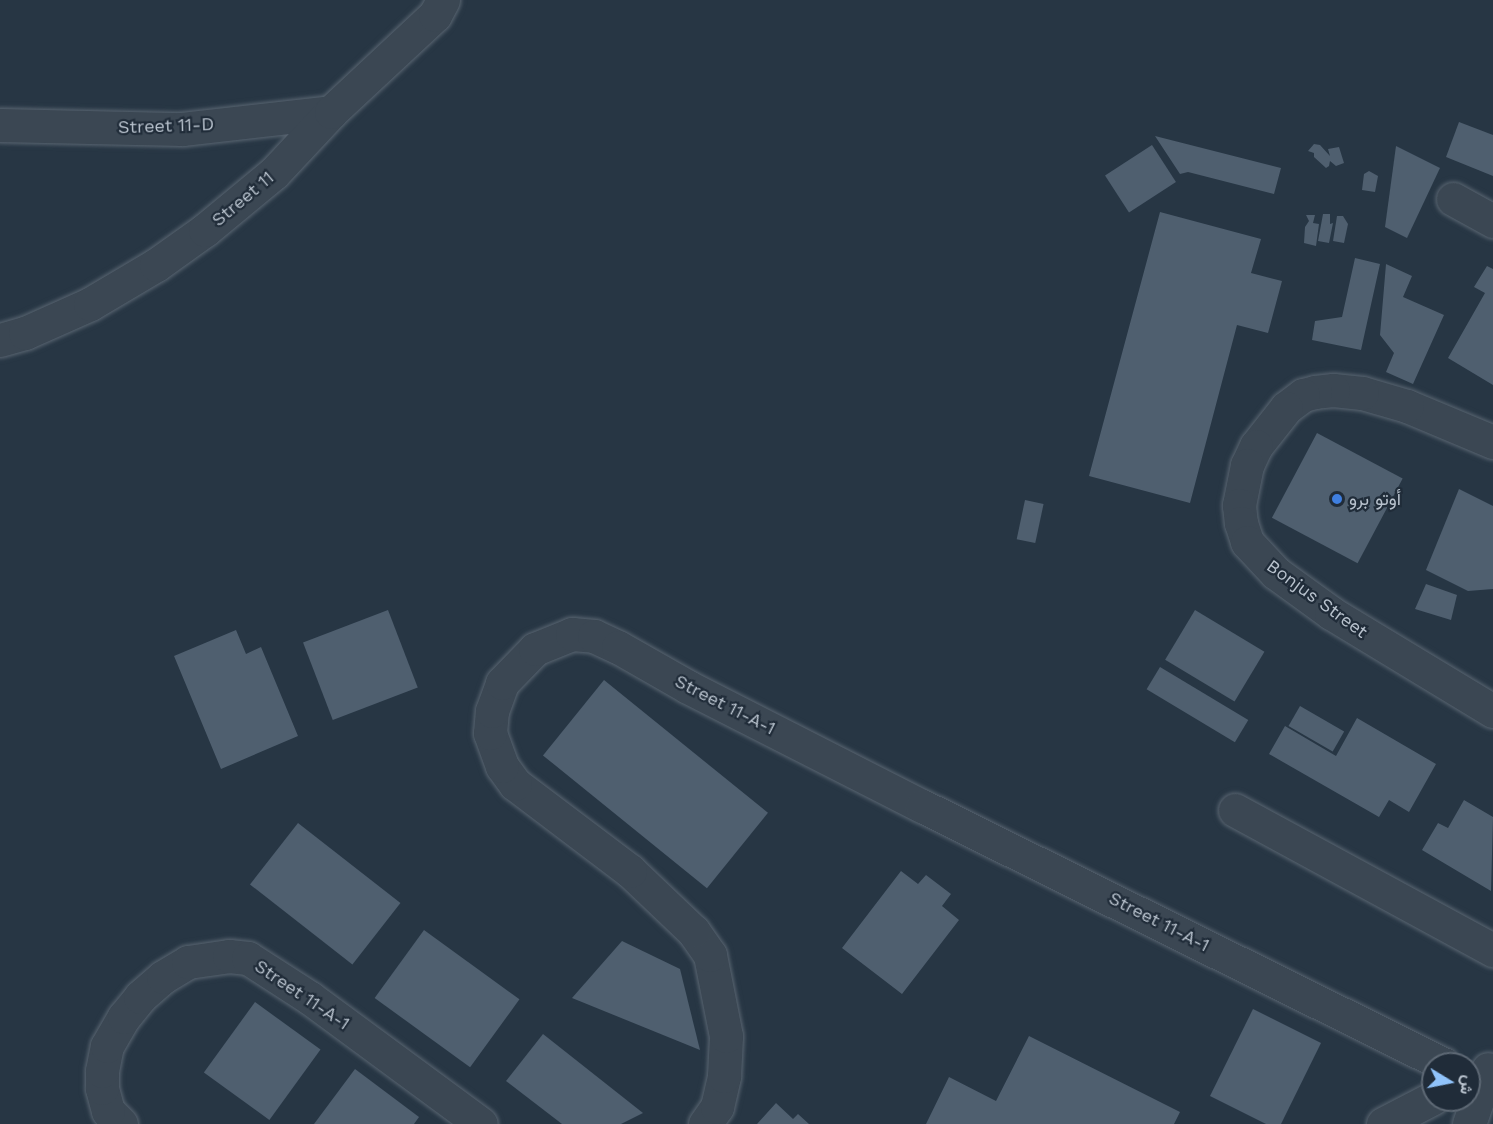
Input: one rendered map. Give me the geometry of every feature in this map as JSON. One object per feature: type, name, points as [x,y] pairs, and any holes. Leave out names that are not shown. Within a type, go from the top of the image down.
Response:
[{"type":"street","name":"Street 11","points":[[0,340],[25,333],[90,303],[156,265],[206,230],[274,173],[331,112],[435,15],[443,0]]},
{"type":"street","name":"Street 11-D","points":[[0,125],[182,129],[331,112]]},
{"type":"street","points":[[1453,199],[1493,221]]},
{"type":"street","name":"Bonjus Street","points":[[1491,437],[1407,406],[1362,393],[1332,390],[1309,394],[1286,408],[1256,446],[1247,465],[1239,506],[1247,542],[1275,573],[1331,613],[1493,711]]},
{"type":"street","name":"Street 11-A-1","points":[[705,1124],[717,1107],[724,1076],[726,1036],[710,955],[693,931],[630,872],[515,784],[502,766],[490,733],[492,711],[502,683],[535,649],[572,634],[594,636],[618,647],[688,687],[922,806],[1431,1052]]},
{"type":"street","points":[[1235,810],[1493,950]]},
{"type":"street","name":"Street 11-A-1","points":[[121,1124],[108,1111],[102,1088],[102,1071],[106,1046],[124,1017],[140,997],[163,977],[188,962],[229,956],[248,958],[310,998],[482,1124]]},
{"type":"street","points":[[1383,1124],[1421,1104]]},
{"type":"building","points":[[1459,122],[1493,135],[1493,176],[1446,157]]},
{"type":"building","points":[[1155,136],[1281,168],[1274,194],[1188,172],[1180,174]]},
{"type":"building","points":[[1314,144],[1320,145],[1330,156],[1328,149],[1339,147],[1344,163],[1336,166],[1330,161],[1326,168],[1314,157],[1314,153],[1308,151]]},
{"type":"building","points":[[1152,145],[1176,182],[1129,212],[1105,175]]},
{"type":"building","points":[[1396,146],[1440,168],[1407,238],[1385,227]]},
{"type":"building","points":[[1369,171],[1378,176],[1375,192],[1362,190],[1364,174]]},
{"type":"building","points":[[1160,212],[1261,239],[1251,273],[1282,281],[1268,333],[1237,325],[1190,503],[1089,476]]},
{"type":"building","points":[[1323,214],[1330,214],[1330,224],[1333,223],[1329,243],[1318,241]]},
{"type":"building","points":[[1306,215],[1315,215],[1313,223],[1319,224],[1316,246],[1304,243],[1305,227],[1309,221]]},
{"type":"building","points":[[1337,216],[1343,216],[1348,224],[1344,243],[1333,241]]},
{"type":"building","points":[[1355,258],[1380,264],[1361,350],[1312,340],[1315,321],[1342,317]]},
{"type":"building","points":[[1386,264],[1412,276],[1403,297],[1444,315],[1413,384],[1386,372],[1394,353],[1380,335]]},
{"type":"building","points":[[1487,266],[1493,269],[1493,385],[1448,358],[1485,293],[1474,287]]},
{"type":"building","name":"أوتو برو","points":[[1317,433],[1403,479],[1358,563],[1272,518]]},
{"type":"building","points":[[1459,489],[1493,506],[1493,589],[1468,591],[1426,570]]},
{"type":"building","points":[[1025,500],[1044,504],[1035,543],[1017,539]]},
{"type":"building","points":[[1426,584],[1457,595],[1451,620],[1415,609]]},
{"type":"building","points":[[388,610],[418,687],[333,720],[303,643]]},
{"type":"building","points":[[1195,610],[1264,652],[1235,701],[1165,660]]},
{"type":"building","points":[[236,630],[246,654],[261,647],[298,736],[221,769],[174,656]]},
{"type":"building","points":[[1160,667],[1248,720],[1235,742],[1147,689]]},
{"type":"building","points":[[604,680],[768,813],[707,888],[543,755]]},
{"type":"building","points":[[1300,706],[1344,732],[1333,751],[1288,726]]},
{"type":"building","points":[[1357,718],[1436,764],[1409,812],[1389,800],[1379,817],[1269,754],[1285,726],[1336,756]]},
{"type":"building","points":[[1464,800],[1493,817],[1491,891],[1422,850],[1438,823],[1448,828]]},
{"type":"building","points":[[298,823],[400,903],[352,965],[250,884]]},
{"type":"building","points":[[901,871],[918,884],[926,875],[951,894],[942,906],[959,920],[902,994],[842,948]]},
{"type":"building","points":[[424,930],[519,999],[470,1067],[375,998]]},
{"type":"building","points":[[622,941],[680,969],[700,1050],[572,998]]},
{"type":"building","points":[[255,1002],[321,1050],[269,1120],[204,1072]]},
{"type":"building","points":[[1253,1009],[1321,1043],[1281,1124],[1266,1124],[1210,1096]]},
{"type":"building","points":[[543,1034],[643,1113],[621,1124],[562,1124],[506,1081]]},
{"type":"building","points":[[1029,1036],[1180,1112],[1174,1124],[926,1124],[949,1077],[996,1101]]},
{"type":"building","points":[[355,1069],[419,1117],[414,1124],[314,1124]]},
{"type":"building","points":[[776,1103],[793,1119],[798,1114],[809,1124],[757,1124]]},
{"type":"place","name":"أوتو برو","points":[[1337,499]]}]
